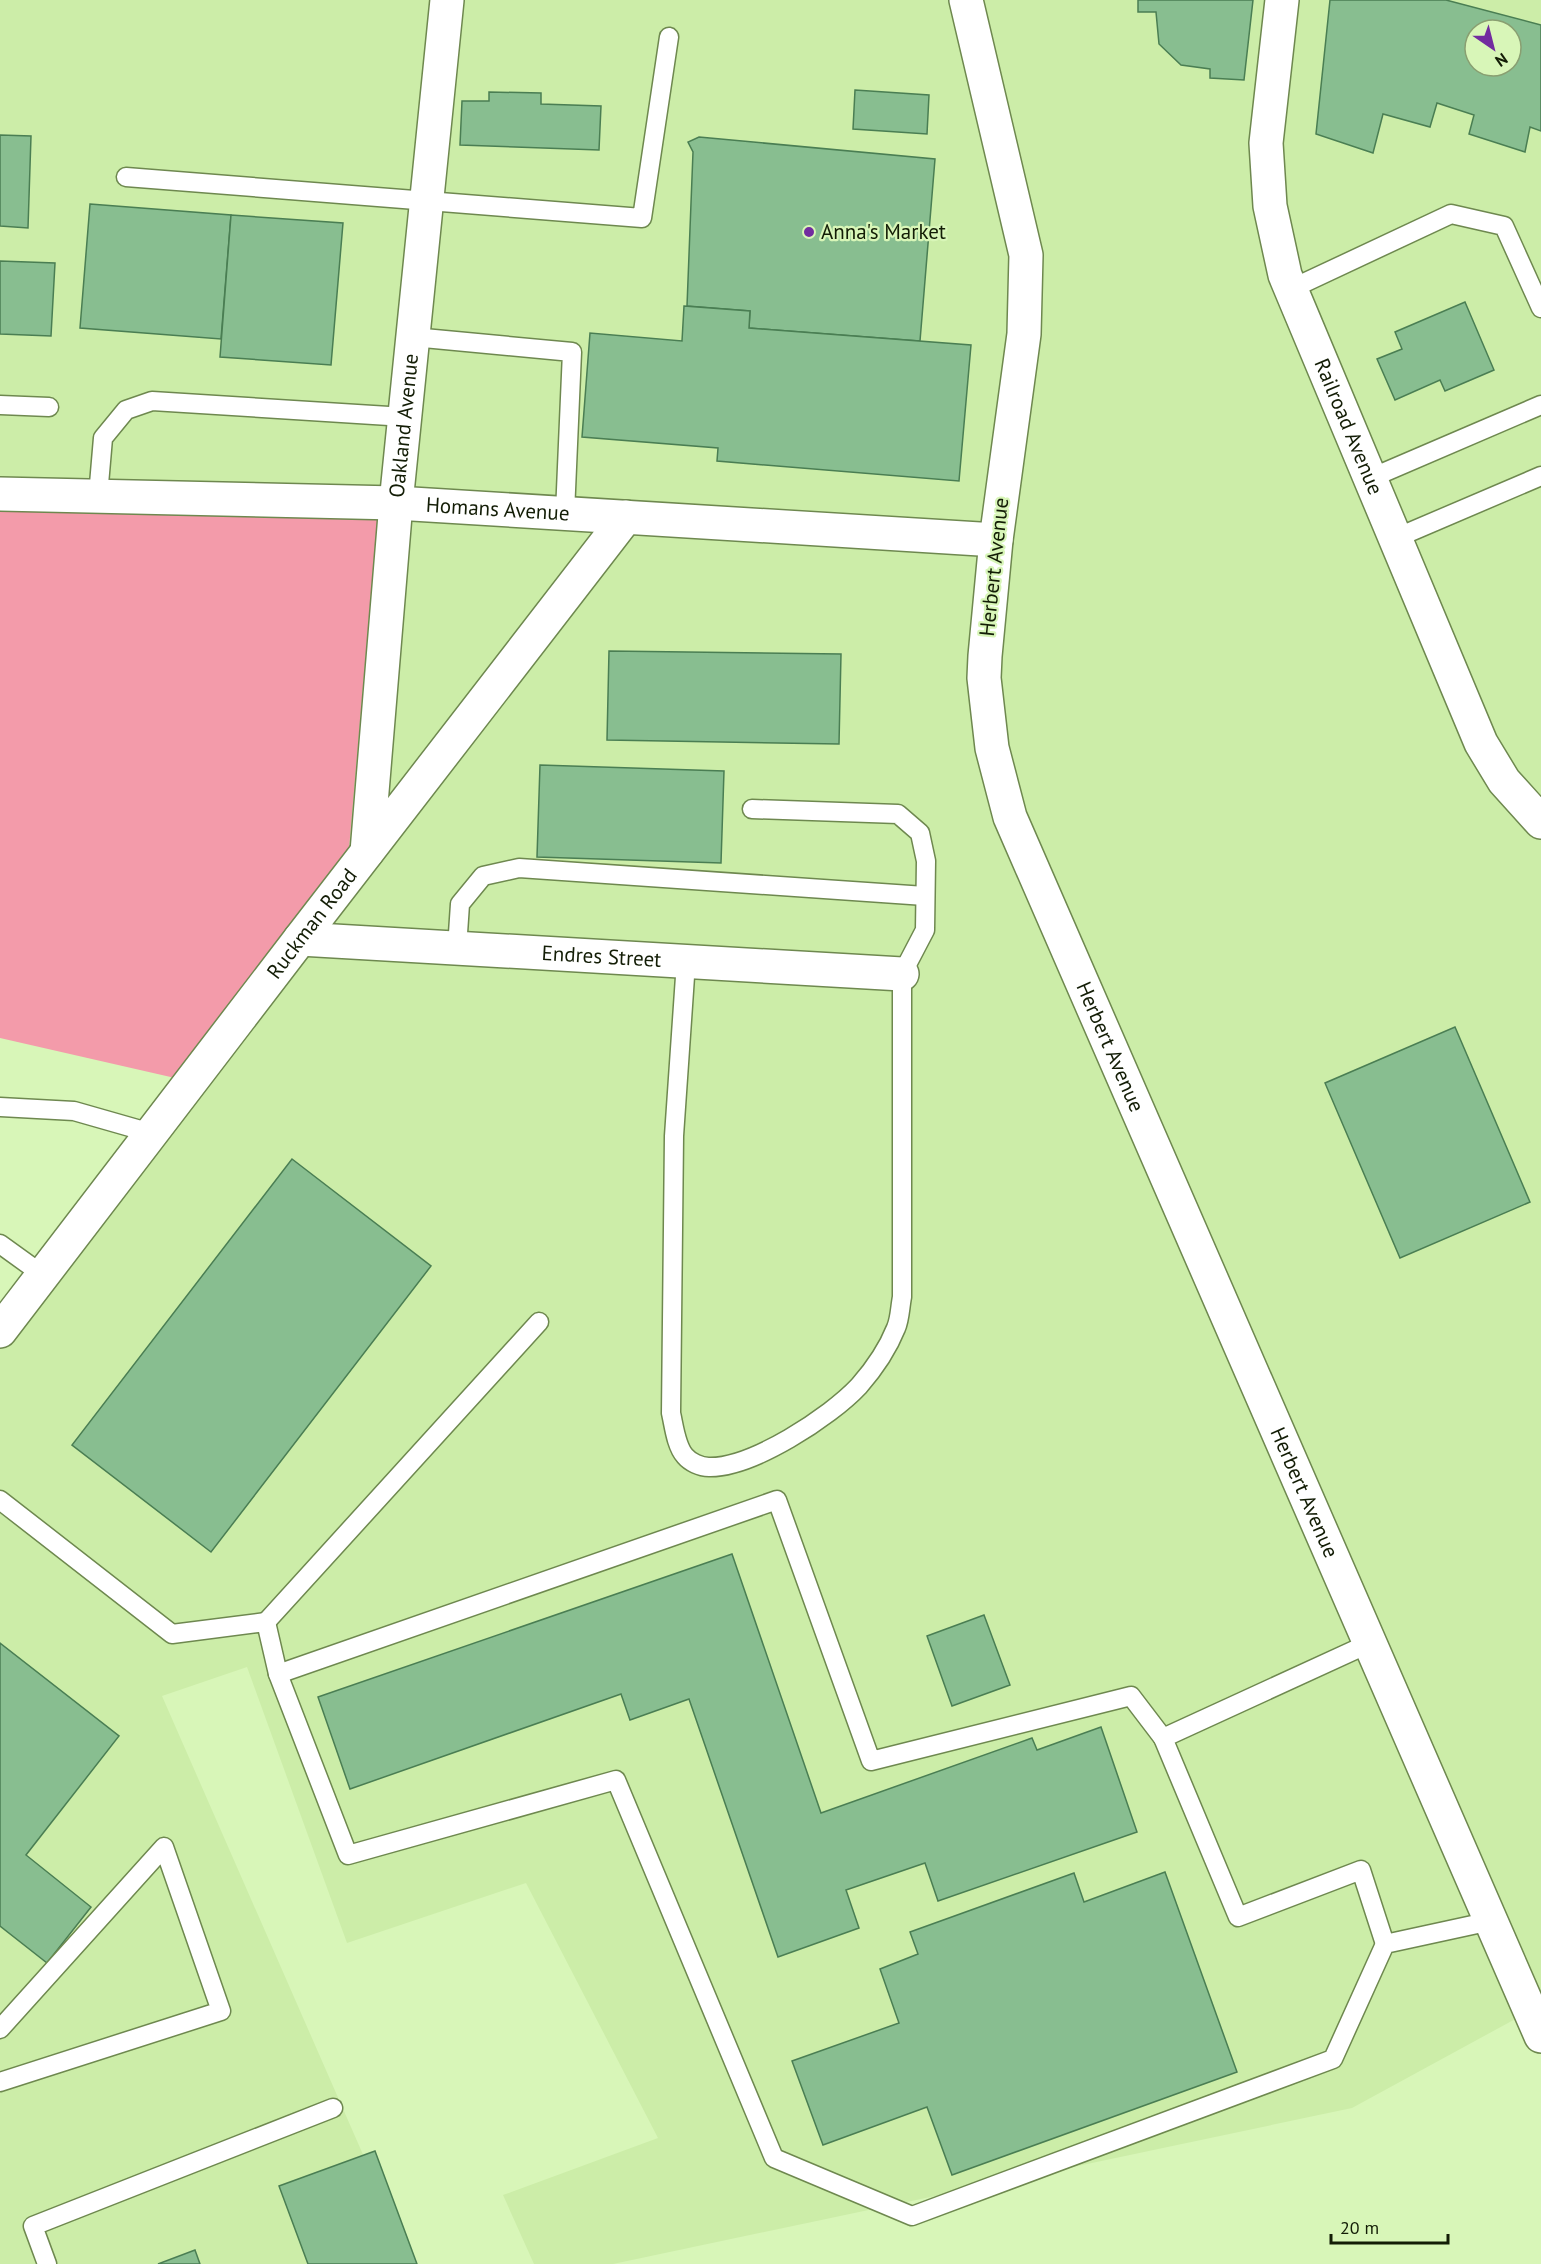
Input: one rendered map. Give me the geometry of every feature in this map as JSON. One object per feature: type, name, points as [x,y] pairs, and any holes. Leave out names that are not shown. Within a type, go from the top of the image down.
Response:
[{"type":"street","name":"Oakland Avenue","points":[[367,852],[396,503],[447,0]]},
{"type":"street","name":"Herbert Avenue","points":[[966,0],[1026,255],[1024,334],[996,540],[984,678],[992,748],[1010,817],[1541,2036]]},
{"type":"street","name":"Railroad Avenue","points":[[1282,0],[1266,143],[1270,206],[1285,275],[1481,743],[1504,782],[1541,822]]},
{"type":"street","name":"Homans Avenue","points":[[0,494],[396,503],[996,540]]},
{"type":"street","name":"Ruckman Road","points":[[0,1331],[626,518]]},
{"type":"street","name":"Endres Street","points":[[300,939],[902,974]]},
{"type":"lane","points":[[126,177],[642,218],[669,37]]},
{"type":"lane","points":[[1292,289],[1450,214],[1504,226],[1541,308]]},
{"type":"lane","points":[[413,337],[572,352],[565,513]]},
{"type":"lane","points":[[98,496],[103,438],[126,410],[152,401],[405,417]]},
{"type":"lane","points":[[0,405],[49,407]]},
{"type":"lane","points":[[1371,478],[1541,405]]},
{"type":"lane","points":[[1396,538],[1541,476]]},
{"type":"lane","points":[[686,962],[674,1136],[671,1413],[683,1454],[694,1463],[708,1467],[743,1461],[775,1446],[825,1415],[859,1386],[884,1352],[896,1328],[902,1297],[902,974],[925,930],[926,861],[920,833],[898,814],[752,809]]},
{"type":"lane","points":[[457,948],[460,904],[483,876],[519,868],[925,896]]},
{"type":"lane","points":[[0,1107],[74,1111],[151,1133]]},
{"type":"lane","points":[[0,1244],[43,1275]]},
{"type":"lane","points":[[0,1500],[172,1634],[266,1622],[539,1322]]},
{"type":"lane","points":[[266,1622],[278,1674],[348,1855],[616,1780],[774,2158],[912,2216],[1333,2058],[1385,1944],[1361,1870],[1238,1917],[1163,1738],[1131,1695],[871,1761],[777,1500],[278,1674]]},
{"type":"lane","points":[[1163,1738],[1370,1642]]},
{"type":"lane","points":[[0,2029],[164,1847],[221,2011],[0,2082]]},
{"type":"lane","points":[[1385,1944],[1491,1922]]},
{"type":"lane","points":[[47,2264],[33,2226],[333,2108]]},
{"type":"shaded area","points":[[0,0],[1541,0],[1541,2005],[1352,2108],[613,2264],[534,2264],[503,2195],[658,2138],[526,1883],[347,1943],[247,1667],[162,1696],[411,2264],[0,2264],[0,1304],[175,1078],[281,935],[0,498]]},
{"type":"shaded area","points":[[0,498],[378,511],[349,849],[175,1078],[0,1038]]},
{"type":"building","points":[[1138,0],[1253,0],[1244,80],[1210,78],[1210,69],[1181,65],[1159,44],[1156,12],[1138,12]]},
{"type":"building","points":[[1330,0],[1446,0],[1514,18],[1463,18],[1463,78],[1523,78],[1523,20],[1541,25],[1541,131],[1530,127],[1525,152],[1469,134],[1474,115],[1437,103],[1430,127],[1383,114],[1373,153],[1316,134]]},
{"type":"building","points":[[855,90],[929,95],[927,134],[853,129]]},
{"type":"building","points":[[489,92],[541,93],[541,104],[601,106],[599,150],[460,145],[462,101],[489,101]]},
{"type":"building","points":[[0,135],[31,136],[28,228],[0,226]]},
{"type":"building","name":"Anna's Market","points":[[699,137],[935,159],[920,341],[749,328],[750,311],[687,306],[693,152],[688,142]]},
{"type":"building","points":[[90,204],[231,215],[221,339],[80,328]]},
{"type":"building","points":[[231,215],[343,223],[331,365],[220,357]]},
{"type":"building","points":[[0,261],[55,263],[51,336],[0,334]]},
{"type":"building","points":[[1465,302],[1494,370],[1445,391],[1440,380],[1395,400],[1377,359],[1402,349],[1395,332]]},
{"type":"building","points":[[684,306],[750,311],[749,328],[971,345],[959,481],[717,461],[718,448],[582,437],[590,333],[682,341]]},
{"type":"building","points":[[609,651],[841,654],[839,744],[607,740]]},
{"type":"building","points":[[540,765],[724,771],[721,863],[537,857]]},
{"type":"building","points":[[1455,1027],[1530,1202],[1400,1258],[1325,1083]]},
{"type":"building","points":[[292,1159],[431,1266],[211,1552],[72,1445]]},
{"type":"building","points":[[732,1554],[821,1813],[1032,1738],[1037,1750],[1101,1727],[1137,1832],[938,1901],[925,1863],[846,1890],[859,1928],[778,1957],[689,1699],[630,1720],[621,1694],[350,1789],[318,1697]]},
{"type":"building","points":[[984,1615],[1010,1685],[952,1706],[927,1636]]},
{"type":"building","points":[[0,1643],[119,1736],[26,1855],[91,1907],[47,1963],[0,1926]]},
{"type":"building","points":[[1165,1872],[1237,2072],[952,2175],[927,2107],[823,2145],[792,2061],[899,2023],[880,1969],[918,1954],[910,1932],[1074,1873],[1084,1902]]},
{"type":"building","points":[[375,2151],[417,2264],[308,2264],[279,2186]]},
{"type":"building","points":[[195,2250],[200,2264],[158,2264]]},
{"type":"place","name":"Anna's Market","points":[[809,232]]}]
